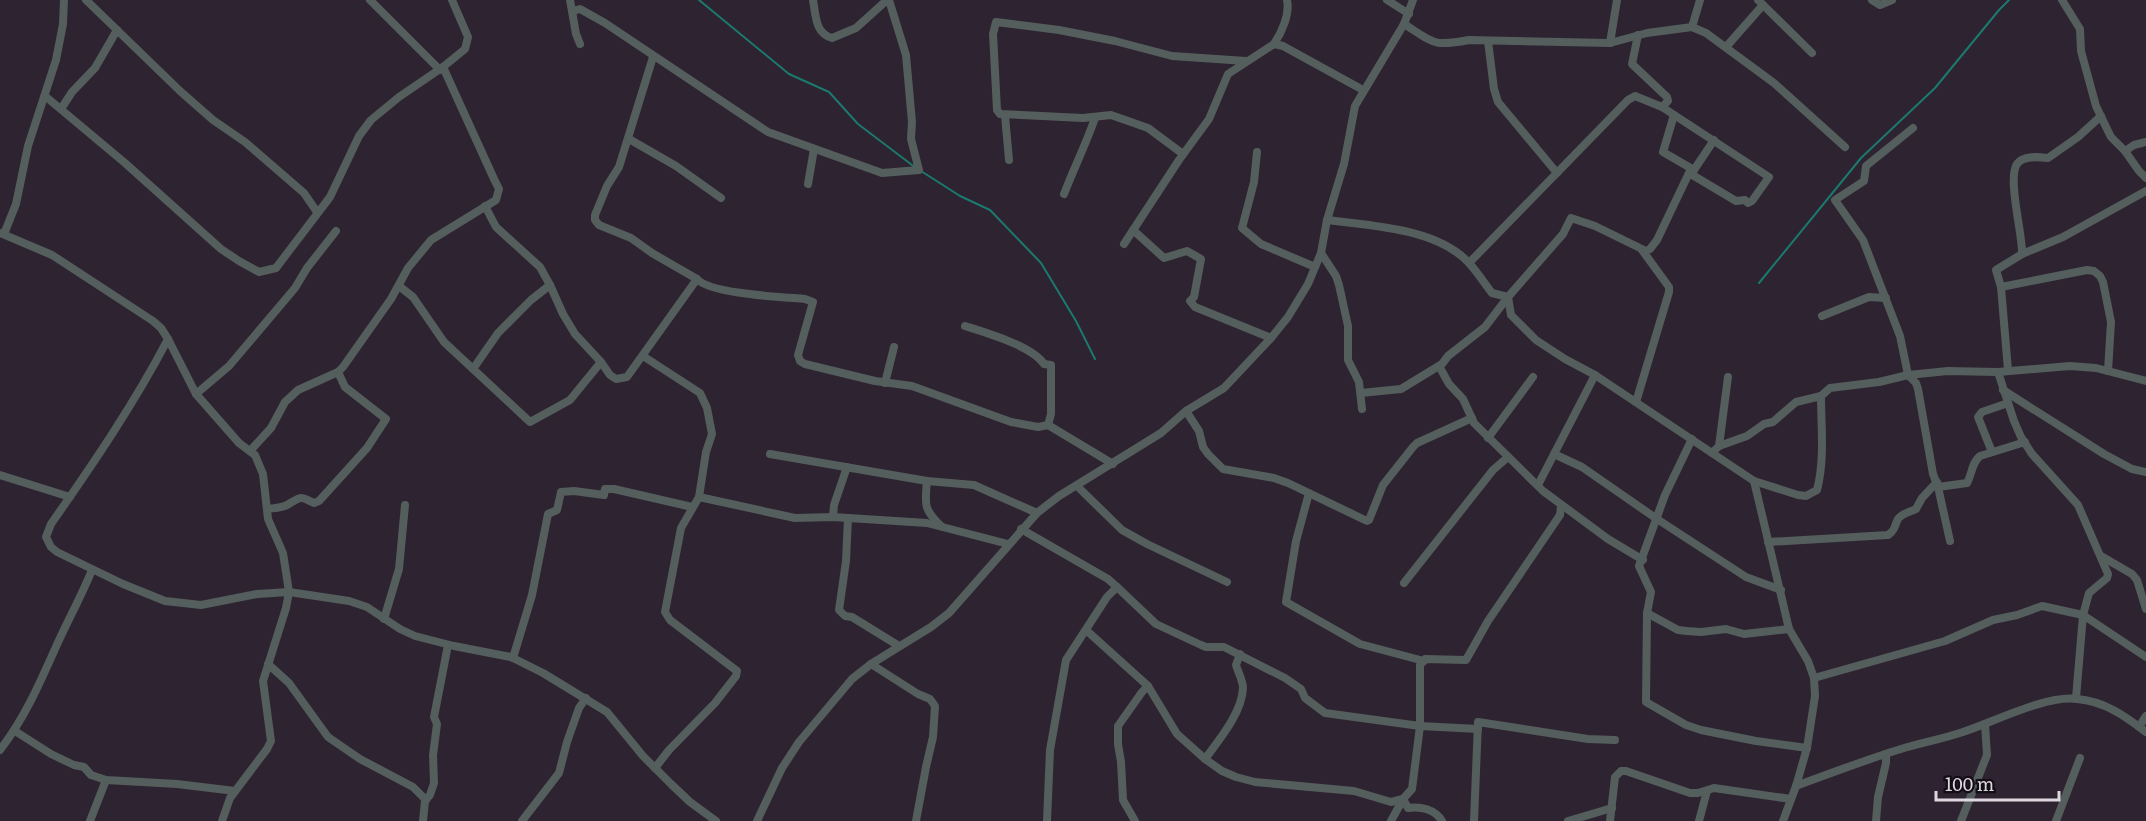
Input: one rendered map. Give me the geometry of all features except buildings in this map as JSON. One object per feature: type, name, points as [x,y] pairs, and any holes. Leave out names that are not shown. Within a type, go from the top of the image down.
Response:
[{"type":"street","points":[[64,0],[60,42],[28,146],[16,204],[2,233],[52,255],[161,328],[196,394],[259,462],[263,474],[268,519],[283,553],[289,592],[263,687],[271,741],[230,798],[222,821]]},
{"type":"street","points":[[86,0],[205,113],[245,142],[304,193],[317,212]]},
{"type":"street","points":[[250,451],[271,428],[285,402],[298,390],[338,372],[399,286],[408,268],[431,240],[485,206],[493,204],[496,200],[498,189],[466,114],[441,69],[370,0]]},
{"type":"street","points":[[45,96],[165,197],[221,249],[259,272],[276,268],[330,197],[365,127],[399,97],[459,55],[468,43],[468,37],[452,0]]},
{"type":"street","points":[[570,0],[580,44]]},
{"type":"street","points":[[573,11],[580,9],[605,23],[768,132],[882,173],[919,170],[911,139],[912,122],[906,55],[888,0],[856,28],[832,38],[822,33],[818,27],[813,0]]},
{"type":"street","points":[[1124,244],[1183,154],[1209,119],[1228,74],[1274,44],[1281,34],[1288,7],[1287,0]]},
{"type":"street","points":[[1387,0],[1409,14]]},
{"type":"street","points":[[757,821],[782,768],[799,741],[852,679],[871,664],[931,627],[949,612],[1037,513],[1161,433],[1186,411],[1224,388],[1271,338],[1300,299],[1321,253],[1327,220],[1344,164],[1355,106],[1404,24],[1413,0]]},
{"type":"street","points":[[1610,43],[1617,0]]},
{"type":"street","points":[[1692,27],[1700,0]]},
{"type":"street","points":[[1872,0],[1880,5],[1892,0]]},
{"type":"street","points":[[2062,0],[2080,29],[2081,51],[2096,106],[2111,137],[2126,150],[2146,178]]},
{"type":"street","points":[[1726,47],[1761,3],[1812,53]]},
{"type":"street","points":[[1183,154],[1148,128],[1112,115],[1095,118],[1005,116],[997,110],[993,34],[996,22],[1059,30],[1115,41],[1172,56],[1246,61]]},
{"type":"street","points":[[1404,24],[1434,43],[1446,45],[1468,40],[1610,43],[1638,35],[1692,27],[1706,33],[1774,83],[1845,147]]},
{"type":"street","points":[[62,109],[72,92],[94,68],[117,30]]},
{"type":"street","points":[[1638,35],[1632,64],[1667,97],[1668,101],[1662,107]]},
{"type":"street","points":[[1488,41],[1494,89],[1498,102],[1557,173]]},
{"type":"street","points":[[1274,44],[1283,46],[1363,90]]},
{"type":"street","points":[[653,57],[619,167],[607,186],[595,215],[595,220],[599,225],[631,238],[702,284],[744,293],[805,299],[813,302],[798,355],[800,361],[838,373],[918,388],[1011,422],[1038,427],[1048,425],[1113,464]]},
{"type":"street","points":[[1469,263],[1628,100],[1635,96],[1662,107],[1769,177],[1752,201],[1748,203],[1745,200],[1736,201],[1664,152],[1674,115]]},
{"type":"street","points":[[1005,116],[1009,160]]},
{"type":"street","points":[[2022,254],[2023,242],[2015,200],[2015,169],[2018,163],[2037,157],[2048,158],[2078,138],[2101,116]]},
{"type":"street","points":[[1064,194],[1075,163],[1086,146],[1095,118]]},
{"type":"street","points":[[1913,128],[1866,166],[1864,181],[1835,200],[1863,240],[1900,336],[1908,375],[1916,383],[1933,474],[1950,541]]},
{"type":"street","points":[[628,139],[676,165],[721,198]]},
{"type":"street","points":[[1642,250],[1650,249],[1658,240],[1692,172],[1714,140]]},
{"type":"street","points":[[2126,150],[2146,142]]},
{"type":"street","points":[[808,184],[813,150]]},
{"type":"street","points":[[1257,152],[1254,182],[1242,228],[1261,244],[1315,267]]},
{"type":"street","points":[[2008,370],[2001,287],[1996,270],[2022,254],[2063,237],[2146,191]]},
{"type":"street","points":[[485,206],[496,227],[540,267],[562,314],[575,334],[616,379],[627,377],[697,279]]},
{"type":"street","points":[[1362,393],[1401,389],[1439,366],[1448,356],[1485,327],[1563,234],[1571,218],[1595,226],[1642,250],[1669,287],[1636,402]]},
{"type":"street","points":[[1327,220],[1406,232],[1436,242],[1455,251],[1469,263],[1492,293],[1508,297]]},
{"type":"street","points":[[196,394],[230,366],[295,288],[306,268],[336,231]]},
{"type":"street","points":[[1133,231],[1164,258],[1187,251],[1201,258],[1194,297],[1190,301],[1195,307],[1271,338]]},
{"type":"street","points":[[1321,253],[1339,285],[1348,326],[1348,360],[1359,382],[1362,409]]},
{"type":"street","points":[[2001,287],[2087,270],[2094,271],[2100,276],[2111,322],[2108,371]]},
{"type":"street","points":[[473,369],[498,333],[531,300],[550,285]]},
{"type":"street","points":[[399,286],[413,297],[444,342],[530,422],[570,400],[601,362]]},
{"type":"street","points":[[1508,297],[1511,315],[1536,340],[1564,360],[1595,375],[1692,439],[1716,449],[1754,481],[1798,495],[1811,494],[1817,490],[1820,479],[1821,396]]},
{"type":"street","points":[[1822,316],[1869,297],[1886,298]]},
{"type":"street","points":[[965,326],[1039,356],[1044,364],[1051,365],[1051,414],[1048,425]]},
{"type":"street","points":[[168,339],[127,412],[51,524],[46,537],[51,547],[92,570],[165,601],[191,605],[222,602],[257,594],[289,592],[357,603],[415,636],[513,658],[607,712],[655,768],[690,802],[716,821]]},
{"type":"street","points":[[885,382],[894,348]]},
{"type":"street","points":[[643,356],[700,393],[706,403],[712,434],[706,452],[699,497],[681,528],[665,612],[670,620],[737,671],[736,676],[716,704],[669,750],[655,768]]},
{"type":"street","points":[[1439,366],[1449,384],[1463,399],[1474,423],[1488,438],[1561,506],[1643,560]]},
{"type":"street","points":[[1716,449],[1747,436],[1764,424],[1773,422],[1796,402],[1821,396],[1830,388],[1879,382],[1908,375],[1948,370],[1998,372],[2070,366],[2108,371],[2146,381]]},
{"type":"street","points":[[267,509],[286,505],[299,497],[314,503],[319,501],[367,448],[386,419],[345,387],[338,372]]},
{"type":"street","points":[[1998,372],[2008,403],[2025,442],[2032,454],[2078,505],[2108,576],[2089,593],[2083,615],[2076,698]]},
{"type":"street","points":[[1538,485],[1595,375]]},
{"type":"street","points":[[1488,438],[1533,377]]},
{"type":"street","points":[[1716,449],[1728,377]]},
{"type":"street","points":[[2003,390],[2104,454],[2132,469],[2146,472]]},
{"type":"street","points":[[1992,453],[1978,417],[1982,412],[2008,403]]},
{"type":"street","points":[[1186,411],[1199,431],[1203,447],[1223,469],[1274,478],[1367,521],[1383,486],[1417,443],[1472,418]]},
{"type":"street","points":[[1692,439],[1665,495],[1639,566],[1651,592],[1647,614],[1646,702],[1686,725],[1701,730],[1807,748]]},
{"type":"street","points":[[1768,542],[1888,535],[1894,531],[1901,515],[1916,509],[1922,498],[1937,485],[1967,483],[1975,460],[1980,456],[2025,442]]},
{"type":"street","points":[[770,454],[927,481],[974,485],[1037,513]]},
{"type":"street","points":[[1554,454],[1582,467],[1746,577],[1781,590]]},
{"type":"street","points":[[1404,583],[1493,470],[1508,457]]},
{"type":"street","points":[[833,517],[834,505],[847,467]]},
{"type":"street","points":[[0,475],[70,497]]},
{"type":"street","points":[[927,481],[925,508],[941,526]]},
{"type":"street","points":[[1754,481],[1789,629],[1808,661],[1814,678],[1815,696],[1807,748],[1783,821]]},
{"type":"street","points":[[1077,486],[1122,530],[1227,582]]},
{"type":"street","points":[[513,658],[532,595],[548,514],[557,510],[561,492],[574,491],[604,495],[605,489],[614,489],[692,507]]},
{"type":"street","points":[[1309,493],[1296,541],[1286,602],[1360,644],[1424,661],[1425,659],[1466,660],[1488,621],[1560,515],[1561,506]]},
{"type":"street","points":[[699,497],[795,518],[833,517],[941,526],[1008,544]]},
{"type":"street","points":[[384,618],[399,569],[405,505]]},
{"type":"street","points":[[848,518],[846,561],[839,610],[845,616],[852,617],[899,646]]},
{"type":"street","points":[[1021,529],[1108,579],[1156,624],[1200,645],[1224,647],[1240,654],[1285,678],[1300,689],[1305,698],[1325,713],[1420,726],[1478,729]]},
{"type":"street","points":[[2101,556],[2133,574],[2146,609]]},
{"type":"street","points":[[0,750],[15,731],[41,681],[92,570]]},
{"type":"street","points":[[1047,821],[1050,750],[1066,660],[1107,597],[1117,587]]},
{"type":"street","points":[[1814,678],[1945,641],[1993,620],[2042,606],[2083,615],[2146,657]]},
{"type":"street","points":[[1647,614],[1678,630],[1687,631],[1726,629],[1744,634],[1789,629]]},
{"type":"street","points":[[1086,630],[1148,686],[1177,734],[1222,771],[1255,782],[1354,790],[1391,802],[1403,799]]},
{"type":"street","points":[[423,821],[426,800],[434,783],[433,755],[437,724],[434,717],[448,645]]},
{"type":"street","points":[[1205,759],[1233,720],[1241,696],[1243,686],[1236,665],[1240,654]]},
{"type":"street","points":[[1391,821],[1403,799],[1412,789],[1420,726],[1419,670],[1424,661]]},
{"type":"street","points":[[268,664],[288,683],[328,737],[360,759],[413,787],[426,800]]},
{"type":"street","points":[[871,664],[918,694],[930,699],[935,706],[933,737],[916,821]]},
{"type":"street","points":[[1135,821],[1123,801],[1118,726],[1148,686]]},
{"type":"street","points":[[522,821],[560,773],[567,742],[579,708],[586,698]]},
{"type":"street","points":[[1796,786],[2043,703],[2076,698],[2111,708],[2142,730],[2146,716]]},
{"type":"street","points":[[1474,821],[1478,722],[1588,740],[1615,740]]},
{"type":"street","points":[[1961,821],[1986,755],[1985,724]]},
{"type":"street","points":[[15,731],[51,754],[74,765],[84,767],[91,775],[106,780],[235,791]]},
{"type":"street","points":[[1876,821],[1886,754]]},
{"type":"street","points":[[2056,821],[2080,758]]},
{"type":"street","points":[[1610,821],[1615,777],[1621,771],[1631,771],[1690,793],[1714,788],[1791,799]]},
{"type":"street","points":[[90,821],[106,780]]},
{"type":"street","points":[[1699,821],[1707,790]]},
{"type":"street","points":[[1403,799],[1408,808],[1425,809],[1439,816],[1442,821]]},
{"type":"street","points":[[1568,821],[1612,808]]},
{"type":"waterway","points":[[699,0],[789,74],[829,92],[858,124],[916,168]]},
{"type":"waterway","points":[[1759,283],[1861,158],[1935,88],[2009,0]]},
{"type":"waterway","points":[[921,171],[960,196],[990,210],[1041,263],[1076,321],[1095,359]]}]
